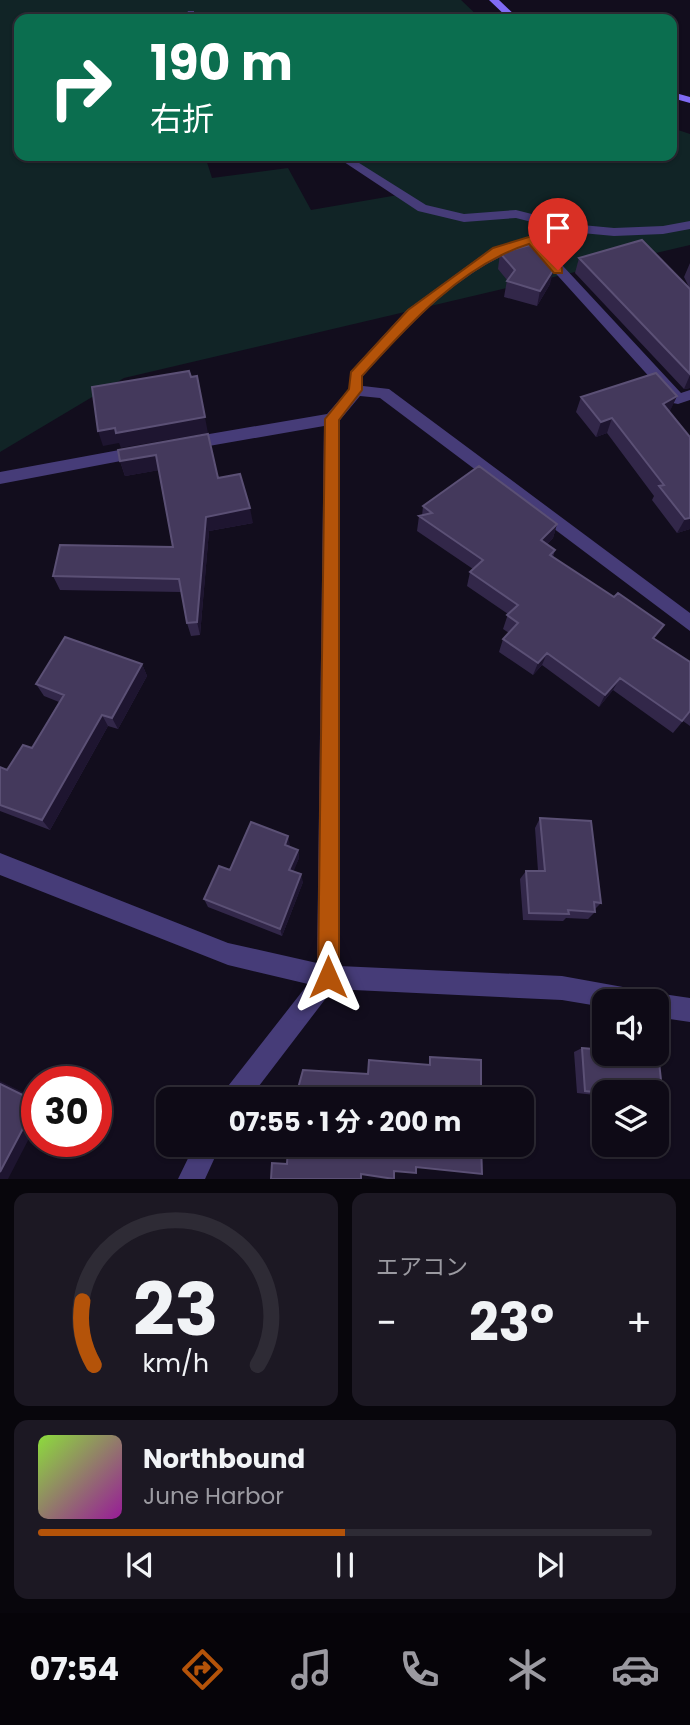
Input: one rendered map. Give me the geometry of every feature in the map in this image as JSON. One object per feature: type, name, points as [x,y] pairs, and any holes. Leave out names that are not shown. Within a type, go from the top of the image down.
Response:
[{"type":"main road","points":[[494,0],[509,14]]},
{"type":"street","points":[[349,161],[422,208],[464,218],[516,214],[571,228],[614,232],[663,230],[690,225]]},
{"type":"street","points":[[243,1087],[328,977],[332,419],[356,390],[355,375],[412,313],[497,251],[532,240],[678,399],[690,395]]},
{"type":"street","points":[[356,390],[384,393],[690,622]]},
{"type":"street","points":[[0,478],[332,419]]},
{"type":"street","points":[[0,864],[228,954],[328,977],[562,988],[592,993]]},
{"type":"street","points":[[669,1007],[690,1010]]},
{"type":"street","points":[[191,1179],[202,1157]]},
{"type":"green space","points":[[0,0],[461,0],[476,14],[14,14],[14,161],[207,161],[212,178],[288,168],[311,210],[398,195],[347,161],[677,161],[677,130],[690,134],[690,245],[124,378],[0,452]]},
{"type":"building","points":[[642,240],[690,289],[690,374],[579,258]]},
{"type":"building","points":[[530,245],[554,269],[540,291],[507,281],[515,270],[500,253]]},
{"type":"building","points":[[189,371],[191,377],[197,376],[205,417],[116,433],[115,428],[98,431],[92,387]]},
{"type":"building","points":[[656,373],[677,396],[663,404],[690,437],[690,518],[685,519],[659,486],[664,485],[612,418],[601,422],[581,397]]},
{"type":"building","points":[[208,434],[218,478],[240,474],[250,508],[206,517],[197,622],[187,623],[179,579],[53,576],[60,545],[173,547],[156,455],[120,461],[118,450]]},
{"type":"building","points":[[479,466],[557,524],[541,540],[555,550],[550,555],[614,597],[618,593],[664,625],[653,638],[690,662],[690,711],[682,721],[620,678],[605,695],[547,653],[538,663],[503,639],[518,623],[507,615],[518,605],[470,572],[483,560],[419,516],[432,513],[423,506]]},
{"type":"building","points":[[65,637],[142,664],[112,718],[102,715],[42,820],[0,805],[0,767],[7,770],[23,745],[32,748],[64,695],[36,684]]},
{"type":"building","points":[[540,818],[591,821],[601,903],[594,902],[595,912],[568,910],[569,914],[529,913],[526,871],[545,871]]},
{"type":"building","points":[[251,822],[288,836],[285,845],[298,850],[289,870],[301,874],[280,929],[204,899],[219,866],[230,870]]},
{"type":"building","points":[[582,1048],[592,1049],[592,1066],[659,1066],[661,1080],[592,1080],[592,1092],[585,1091]]},
{"type":"building","points":[[430,1057],[481,1060],[481,1087],[298,1087],[303,1070],[368,1074],[369,1060],[430,1065]]},
{"type":"building","points":[[0,1084],[21,1094],[21,1132],[0,1172]]},
{"type":"building","points":[[287,1157],[481,1157],[482,1174],[416,1167],[416,1173],[394,1171],[394,1179],[361,1174],[361,1179],[271,1179],[272,1163],[287,1164]]},
{"type":"route","points":[[328,977],[332,419],[356,390],[355,375],[412,313],[497,251],[532,240],[558,270]]}]
